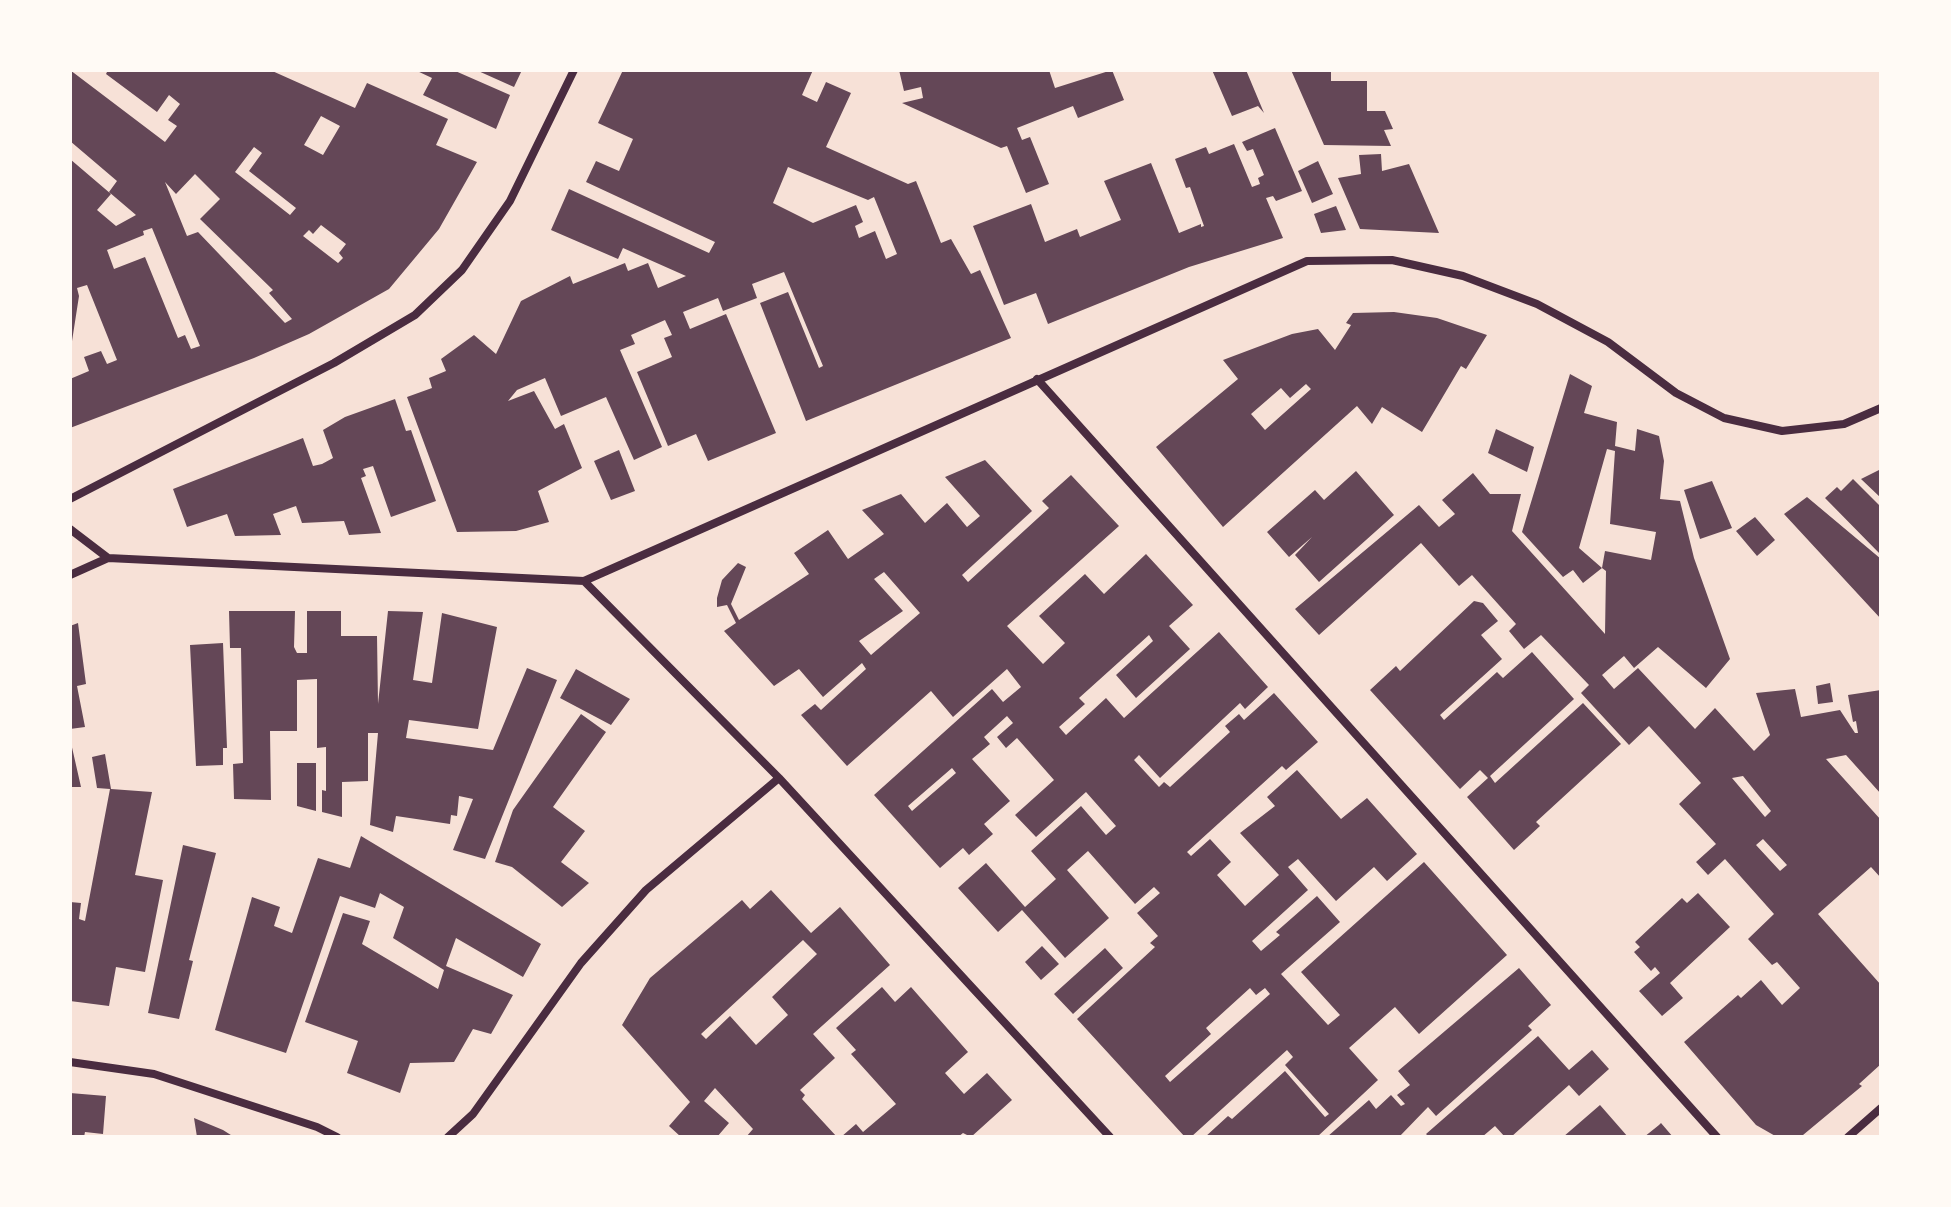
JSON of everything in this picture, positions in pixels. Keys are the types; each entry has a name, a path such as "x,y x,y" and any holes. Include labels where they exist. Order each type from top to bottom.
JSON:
{"street":[{"path":"70,499 334,363 415,315 462,270 510,201 574,70"},
{"path":"70,575 108,558 584,581 1307,261 1392,260 1463,276 1537,304 1608,342 1676,393 1724,418 1782,431 1844,424 1881,408"},
{"path":"1037,379 1717,1137"},
{"path":"70,529 108,558"},
{"path":"584,581 779,778 1110,1137"},
{"path":"448,1137 473,1114 581,963 646,890 779,778"},
{"path":"70,1062 154,1074 317,1127 337,1137"},
{"path":"1848,1137 1881,1108"}],"building":[{"path":"70,70 165,142 177,126 168,120 180,104 169,95 157,112 106,74 108,70 270,70 355,108 367,83 448,119 436,145 477,162 439,229 389,289 309,334 254,358 70,428 70,379 89,371 84,357 101,351 107,364 117,360 87,285 77,288 79,296 70,354 70,159 111,194 97,210 116,226 136,215 109,192 117,181 70,141","holes":["321,116 340,126 323,155 304,145","254,147 262,153 249,171 296,208 290,215 235,172","195,174 220,199 200,219 273,290 269,293 292,319 285,323 198,232 187,236 165,182 176,194","321,225 346,244 339,253 343,258 338,263 303,236 309,230 313,234","152,228 200,346 191,349 185,335 178,338 145,257 114,269 107,250 144,235 143,231"]},
{"path":"415,70 453,70 510,95 496,129 423,95 432,78"},
{"path":"476,70 522,70 514,87"},
{"path":"623,70 813,70 802,95 817,102 826,82 851,93 826,147 908,184 916,181 941,243 951,239 971,274 980,270 1011,338 806,421 760,303 788,292 819,368 823,366 784,272 752,284 757,298 723,311 718,298 683,312 690,329 726,314 776,433 708,461 696,434 668,446 637,372 672,357 664,338 672,335 665,320 631,335 635,344 620,350 662,447 634,460 606,397 561,416 545,378 517,390 508,401 534,391 555,429 564,424 582,468 538,491 549,522 516,531 457,532 407,397 432,388 429,378 446,371 441,359 474,335 496,354 521,301 570,276 573,284 625,263 628,271 648,263 658,288 686,276 623,248 618,259 551,230 569,189 709,253 715,242 586,182 596,161 619,171 633,139 598,123","holes":["788,167 868,200 874,197 897,254 886,259 875,231 859,238 855,226 863,222 856,205 813,223 773,203"]},
{"path":"899,70 1049,70 1055,88 1112,70 1124,100 1078,118 1073,106 1017,128 1022,140 1030,137 1049,184 1026,193 1007,146 1001,148 902,103 923,98 921,87 904,91"},
{"path":"1212,70 1246,70 1264,113 1258,106 1232,116"},
{"path":"1291,70 1331,70 1331,81 1367,81 1367,111 1385,111 1393,129 1384,130 1391,146 1324,145"},
{"path":"1275,128 1302,191 1276,201 1273,196 1266,198 1283,238 1189,267 1048,324 1036,293 1004,305 973,226 1031,204 1045,242 1077,229 1080,237 1121,220 1104,181 1151,163 1179,233 1201,224 1201,227 1204,226 1190,187 1186,188 1175,159 1206,147 1209,154 1234,144 1252,187 1260,184 1258,178 1264,175 1253,149 1247,151 1242,142"},
{"path":"1381,154 1382,171 1409,164 1439,233 1360,229 1338,178 1361,174 1359,155"},
{"path":"1318,161 1333,194 1312,203 1298,171"},
{"path":"1336,206 1346,230 1321,233 1314,214"},
{"path":"1394,312 1437,318 1487,335 1466,369 1461,366 1422,432 1382,407 1372,424 1357,406 1223,527 1156,447 1238,379 1223,360 1292,334 1318,329 1335,350 1351,325 1346,323 1353,313","holes":["1306,384 1311,389 1265,430 1251,414 1281,388 1290,398"]},
{"path":"1570,374 1592,386 1584,413 1617,422 1615,446 1635,451 1637,429 1659,436 1664,461 1660,499 1680,501 1694,558 1730,659 1706,688 1658,647 1634,668 1624,656 1602,675 1614,689 1638,668 1695,729 1715,708 1754,751 1770,735 1756,693 1795,689 1801,717 1840,710 1858,733 1848,695 1881,690 1881,794 1846,755 1826,759 1881,820 1881,878 1871,867 1818,914 1881,985 1881,1064 1859,1084 1862,1086 1803,1135 1777,1137 1756,1125 1684,1042 1738,995 1741,998 1761,980 1782,1005 1800,988 1777,962 1772,965 1748,939 1774,914 1725,859 1708,875 1696,862 1716,844 1679,804 1701,783 1649,726 1629,745 1581,693 1589,685 1541,635 1524,649 1509,631 1516,624 1472,575 1459,586 1421,543 1319,635 1295,609 1419,505 1439,527 1455,514 1442,500 1473,473 1490,494 1521,494 1512,531 1605,634 1606,571 1602,568 1583,583 1573,570 1563,577 1522,532","holes":["1607,449 1615,451 1610,524 1656,532 1651,560 1605,551 1602,568 1579,548","1743,776 1771,811 1765,817 1732,778","1763,839 1787,865 1780,871 1756,845"]},
{"path":"395,399 406,431 411,430 436,501 391,517 373,466 363,469 366,476 361,478 381,533 349,535 344,521 302,523 296,506 273,514 281,535 235,536 227,514 187,527 173,489 303,438 313,466 322,464 333,458 323,430 345,417"},
{"path":"1496,429 1534,447 1527,472 1488,453"},
{"path":"619,450 635,491 611,500 594,461"},
{"path":"985,460 1032,511 962,575 968,582 1049,508 1042,501 1071,475 1119,526 1007,626 1043,664 1065,643 1039,616 1085,574 1104,594 1146,554 1193,605 1169,626 1190,649 1136,698 1116,675 1153,641 1149,635 1079,698 1085,704 1059,727 1066,735 1106,698 1124,718 1219,632 1268,687 1245,709 1240,703 1160,778 1139,755 1134,760 1159,787 1164,782 1170,787 1230,732 1225,726 1239,714 1244,720 1274,693 1318,742 1286,770 1282,766 1187,852 1191,856 1210,839 1231,862 1217,875 1245,906 1279,875 1240,833 1275,806 1267,797 1297,770 1341,819 1367,798 1417,854 1387,881 1374,867 1336,901 1298,859 1288,867 1308,890 1252,941 1261,951 1280,935 1276,932 1317,896 1340,922 1281,974 1328,1025 1340,1015 1301,972 1424,862 1507,955 1419,1034 1395,1007 1349,1048 1378,1080 1317,1137 1205,1137 1228,1116 1232,1119 1285,1071 1325,1117 1329,1114 1285,1065 1293,1057 1287,1050 1191,1137 1185,1137 1077,1019 1155,947 1150,943 1158,936 1137,913 1160,893 1154,887 1135,904 1088,851 1067,870 1109,918 1065,958 1022,910 998,932 958,888 986,863 1025,907 1056,879 1031,851 1081,806 1106,835 1116,826 1086,792 1036,837 1015,815 1054,780 1017,738 1006,748 997,737 1013,723 1007,716 984,737 990,744 972,759 1010,801 984,824 993,834 969,855 963,848 940,868 874,795 992,689 1003,702 1021,687 1007,669 953,717 931,691 847,766 801,715 815,704 821,710 866,669 862,663 823,697 799,669 774,686 724,631 736,623 727,605 717,607 717,598 722,580 738,563 746,567 731,604 739,620 809,574 794,553 828,530 848,559 884,534 862,510 901,494 925,523 947,503 967,527 980,516 945,477","holes":["884,572 920,613 871,655 859,641 903,611 874,579","952,768 956,773 912,811 908,806","1250,988 1256,995 1265,988 1270,994 1170,1082 1165,1076 1211,1034 1206,1028"]},
{"path":"1881,469 1881,498 1861,479"},
{"path":"1356,471 1394,515 1319,582 1295,555 1312,537 1289,557 1267,532 1315,490 1324,500"},
{"path":"1853,479 1881,507 1881,555 1825,498 1837,487 1841,491"},
{"path":"1712,481 1732,528 1700,539 1684,490"},
{"path":"1807,497 1881,559 1881,619 1784,514"},
{"path":"1755,517 1775,540 1757,556 1736,531"},
{"path":"1474,601 1483,603 1498,621 1481,635 1502,659 1440,715 1444,720 1497,672 1503,678 1532,652 1574,699 1490,776 1495,783 1583,703 1621,744 1536,822 1540,826 1514,850 1467,797 1488,778 1480,770 1460,789 1370,690 1396,666 1400,671"},
{"path":"229,611 295,611 294,647 297,653 307,653 307,611 341,611 341,636 377,636 378,704 388,611 423,612 413,680 432,683 442,613 497,627 478,729 409,720 406,738 493,750 527,668 557,680 485,859 453,850 473,799 459,796 457,816 451,815 450,824 396,816 393,832 370,825 378,733 368,733 368,781 342,782 342,817 322,812 322,790 326,791 326,747 317,748 317,679 297,680 297,731 270,731 271,800 234,799 233,764 243,763 241,648 230,648"},
{"path":"78,623 86,684 77,686 85,727 70,729 70,626"},
{"path":"223,643 227,748 223,748 223,765 196,766 190,645"},
{"path":"576,669 630,699 611,725 560,698"},
{"path":"1830,683 1833,702 1818,704 1816,686"},
{"path":"581,714 606,732 553,807 585,831 561,862 589,883 562,907 512,867 495,862 513,810"},
{"path":"71,743 81,787 70,787"},
{"path":"105,754 111,789 152,792 135,875 163,880 145,972 116,967 109,1006 70,1001 70,902 81,903 79,919 85,921 110,789 97,788 92,757"},
{"path":"297,763 316,763 316,811 297,806"},
{"path":"361,836 541,944 523,977 456,938 446,966 513,995 491,1034 473,1029 454,1062 410,1063 400,1093 347,1073 358,1041 305,1022 343,913 370,921 362,944 438,989 444,970 393,938 404,907 380,893 375,908 340,896 286,1053 215,1030 252,897 280,907 274,926 292,933 318,858 350,868"},
{"path":"183,845 216,853 189,960 193,961 179,1019 148,1013"},
{"path":"771,890 811,933 840,907 890,965 813,1034 835,1058 800,1090 805,1095 802,1099 837,1137 746,1137 753,1129 715,1088 704,1101 729,1123 717,1137 681,1137 669,1126 690,1102 622,1025 650,978 742,900 750,909","holes":["803,940 817,954 772,997 788,1015 756,1045 730,1016 706,1039 701,1034"]},
{"path":"1698,893 1730,927 1670,983 1683,998 1662,1016 1639,991 1660,973 1655,967 1651,971 1634,952 1640,947 1635,942 1682,898 1687,903"},
{"path":"1042,946 1059,964 1041,980 1025,962"},
{"path":"1105,948 1123,968 1073,1014 1054,994"},
{"path":"1519,968 1551,1005 1528,1026 1532,1030 1436,1116 1428,1107 1399,1137 1327,1137 1369,1100 1376,1109 1391,1095 1401,1106 1405,1104 1397,1095 1410,1085 1398,1071"},
{"path":"882,987 895,1002 911,987 968,1052 945,1073 964,1094 987,1073 1012,1100 971,1137 963,1133 958,1137 841,1137 856,1124 863,1132 896,1104 851,1054 856,1050 836,1028"},
{"path":"1538,1036 1569,1070 1592,1050 1609,1069 1579,1096 1569,1085 1511,1137 1505,1137 1495,1126 1482,1137 1429,1137 1426,1134"},
{"path":"70,1093 106,1096 103,1134 85,1132 84,1137 70,1137"},
{"path":"1600,1105 1628,1137 1563,1137"},
{"path":"194,1118 223,1130 234,1137 197,1137"},
{"path":"1661,1123 1673,1137 1644,1137 1659,1125"}]}
